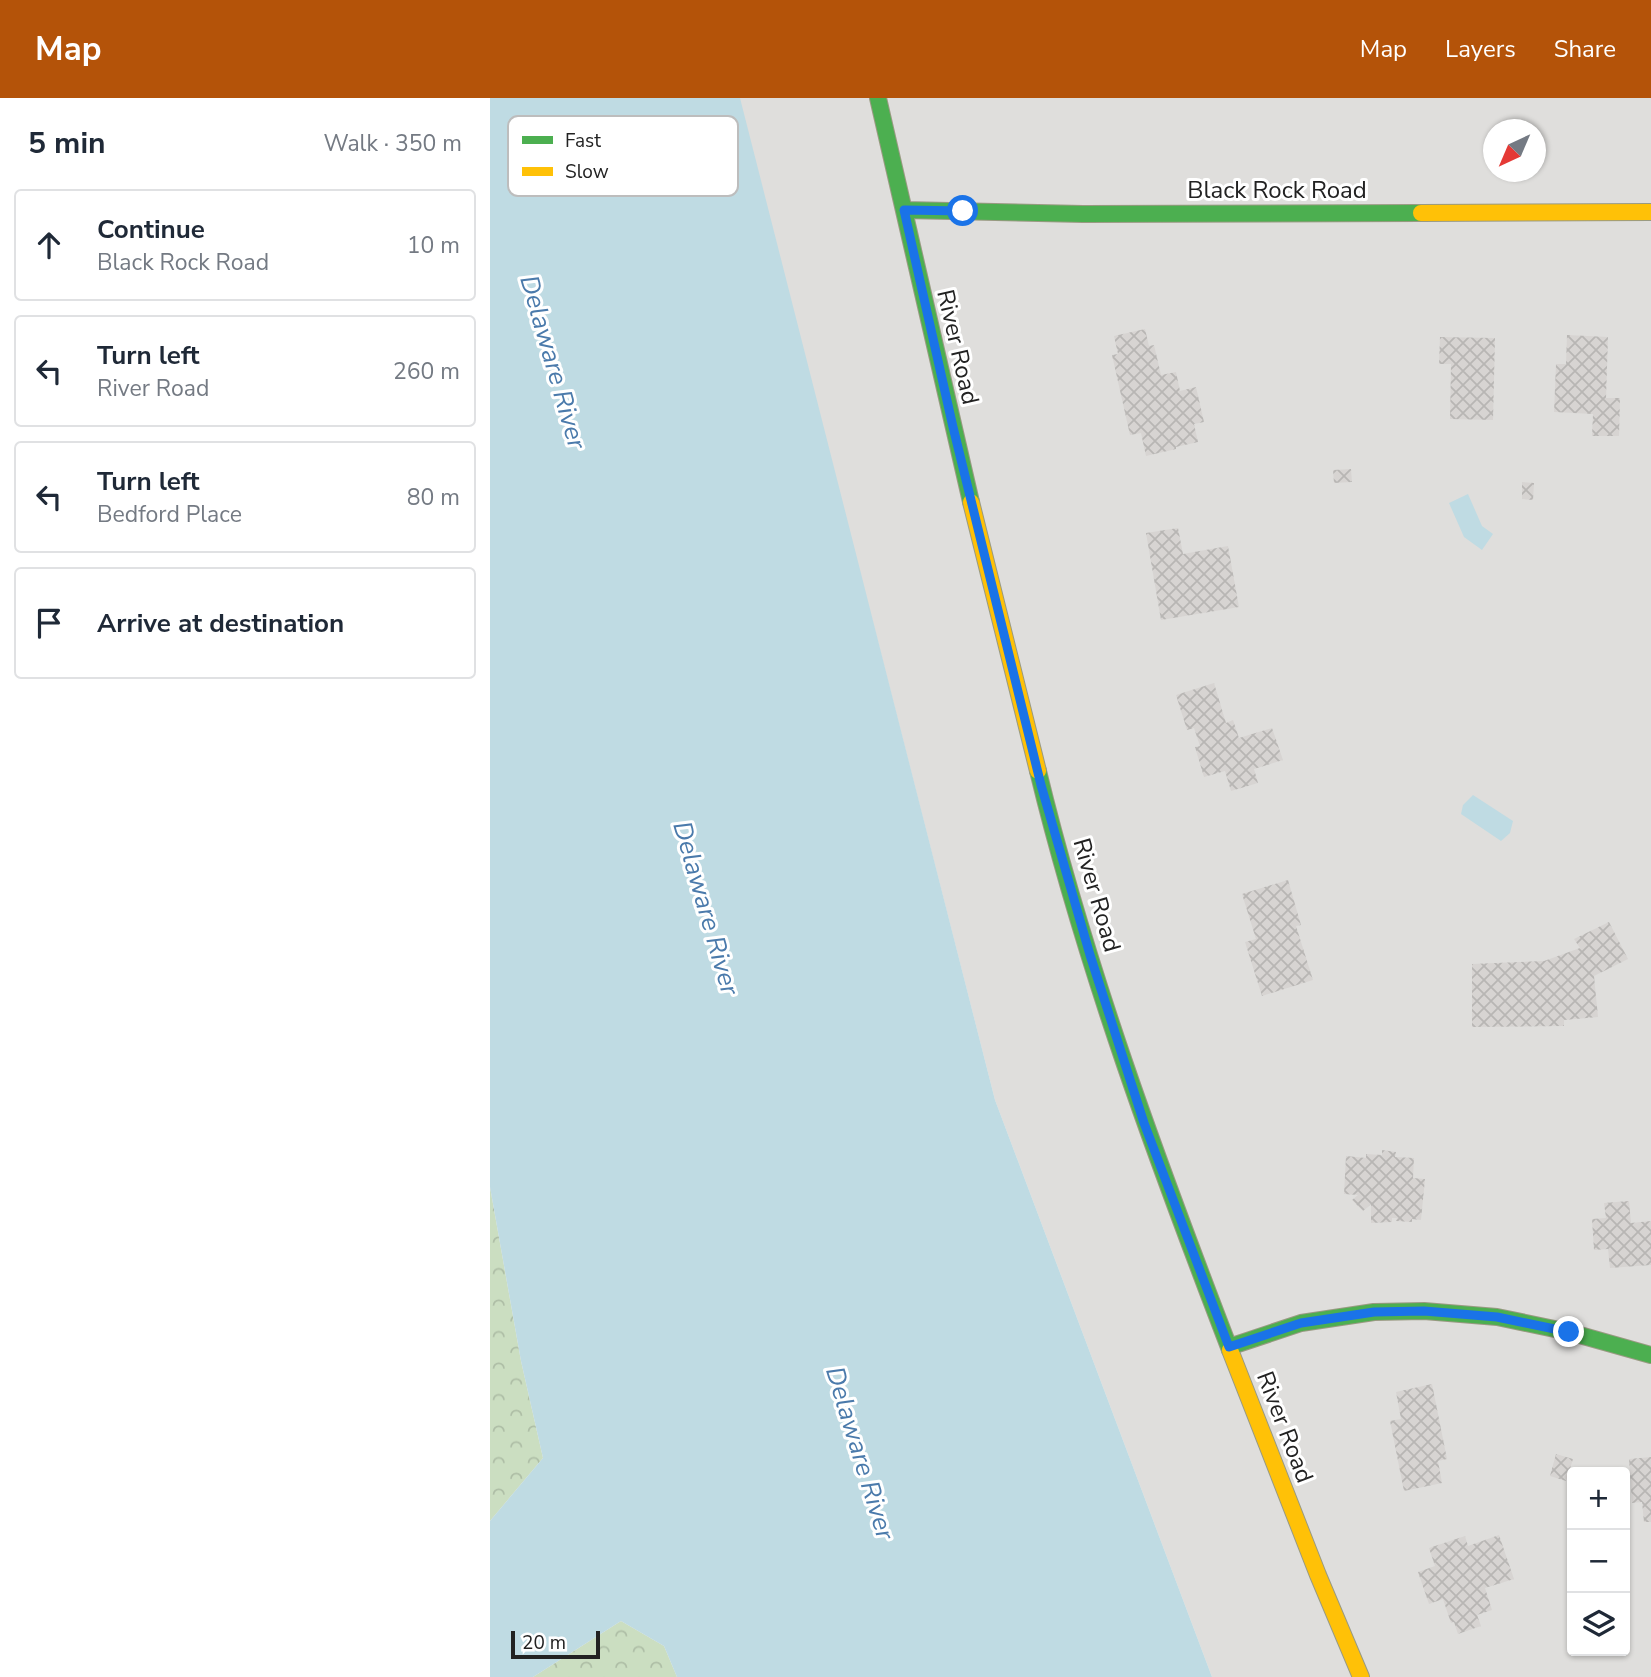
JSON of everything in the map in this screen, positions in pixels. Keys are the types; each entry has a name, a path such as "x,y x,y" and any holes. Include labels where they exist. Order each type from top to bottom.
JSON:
{"main road":[{"name":"River Road","path":"878,98 953,427 1041,785 1086,942 1144,1123 1318,1575 1361,1677"},
{"name":"Black Rock Road","path":"904,210 1083,214 1651,212"},
{"path":"1229,1347 1301,1323 1374,1312 1424,1311 1497,1317 1569,1332 1651,1355"}],"shaded area":[{"path":"736,98 1651,98 1651,1677 1212,1677 995,1100"}],"green space":[{"path":"490,1187 521,1361 543,1458 490,1521"},
{"path":"621,1621 664,1646 677,1677 533,1677"}],"water":[{"name":"Delaware River","path":"490,98 740,98 995,1100 1212,1677 677,1677 664,1646 621,1621 533,1677 490,1677 490,1521 543,1458 521,1361 490,1187"},
{"path":"1468,494 1482,526 1493,534 1482,550 1464,537 1449,503"},
{"path":"1473,795 1513,821 1510,833 1501,841 1461,814 1463,805"}],"building":[{"path":"1145,329 1149,346 1154,345 1161,375 1176,372 1180,391 1196,387 1204,422 1194,424 1198,442 1146,456 1141,433 1130,435 1112,355 1118,354 1114,336"},
{"path":"1567,335 1608,337 1606,398 1620,398 1619,436 1592,436 1593,414 1554,412 1556,364 1566,364"},
{"path":"1440,337 1495,338 1493,420 1450,419 1451,364 1439,364"},
{"path":"1351,469 1352,482 1334,483 1333,470"},
{"path":"1522,482 1534,483 1533,500 1522,499"},
{"path":"1178,528 1183,554 1228,546 1239,607 1161,620 1146,533"},
{"path":"1214,683 1226,723 1233,720 1239,738 1272,728 1283,760 1254,769 1258,783 1231,791 1225,771 1204,777 1195,747 1200,746 1194,728 1187,730 1176,695"},
{"path":"1288,880 1301,925 1296,926 1313,980 1262,996 1245,942 1256,939 1242,894"},
{"path":"1609,922 1628,959 1594,976 1598,1017 1564,1020 1564,1026 1472,1027 1472,964 1544,961 1580,948 1574,939"},
{"path":"1382,1150 1396,1152 1395,1157 1414,1158 1413,1178 1425,1179 1421,1220 1396,1221 1397,1218 1392,1218 1392,1222 1371,1223 1371,1204 1363,1211 1352,1200 1358,1195 1344,1194 1346,1156 1366,1158 1366,1154 1382,1155"},
{"path":"1629,1201 1631,1223 1651,1221 1651,1265 1610,1268 1608,1249 1594,1250 1592,1219 1606,1218 1604,1203"},
{"path":"1432,1384 1447,1459 1438,1461 1442,1483 1404,1491 1390,1421 1401,1419 1396,1392"},
{"path":"1556,1454 1573,1459 1570,1467 1567,1467 1566,1481 1550,1476"},
{"path":"1651,1457 1651,1522 1644,1522 1642,1502 1632,1503 1629,1459"},
{"path":"1499,1535 1514,1579 1485,1588 1492,1610 1477,1615 1481,1626 1458,1634 1454,1622 1451,1623 1443,1599 1429,1604 1418,1572 1435,1566 1429,1548 1465,1536 1468,1546"}],"traffic: fast":[{"path":"878,98 971,502"},
{"path":"904,210 1083,214 1421,213"},
{"path":"1038,771 1078,918 1125,1064 1230,1350"},
{"path":"1229,1347 1301,1323 1374,1312 1424,1311 1497,1317 1569,1332 1651,1355"}],"traffic: slow":[{"path":"1421,213 1651,212"},
{"path":"971,502 1038,771"},
{"path":"1230,1350 1361,1677"}],"route":[{"path":"963,211 904,210 953,427 1041,785 1090,955 1144,1123 1229,1347 1301,1323 1374,1312 1424,1311 1497,1317 1569,1332"}]}
